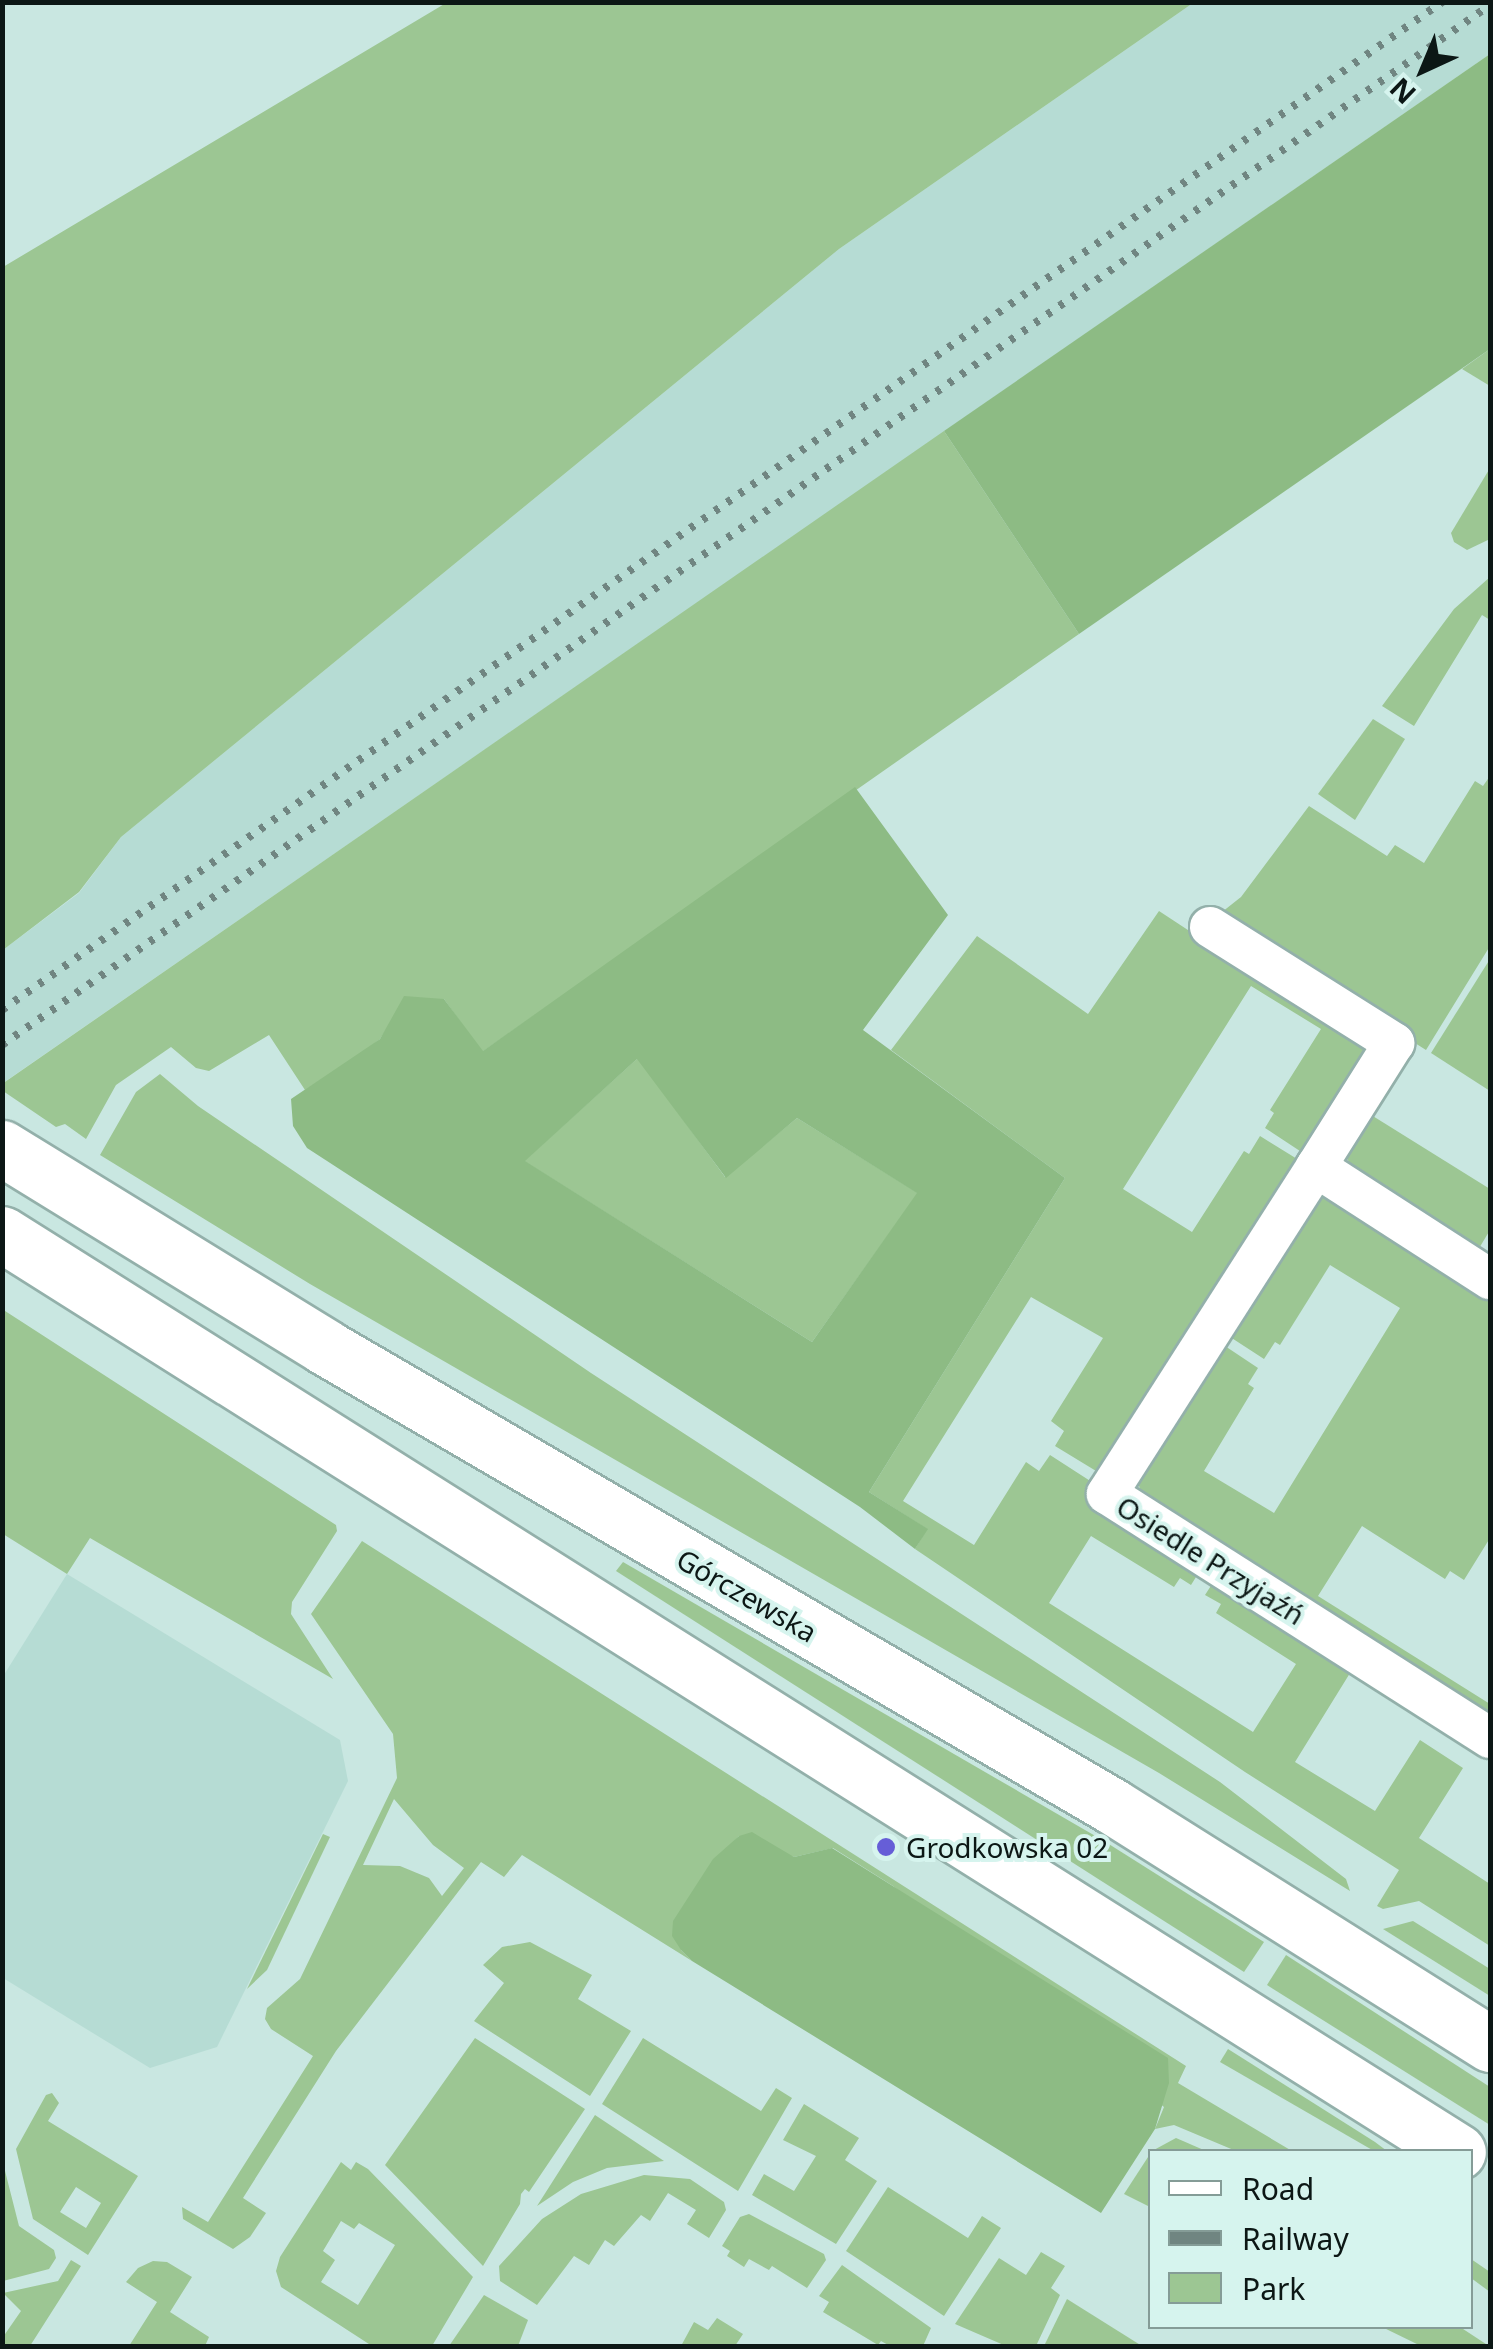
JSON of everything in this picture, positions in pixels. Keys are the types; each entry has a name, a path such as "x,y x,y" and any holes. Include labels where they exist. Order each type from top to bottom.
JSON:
{"main road":[{"name":"Górczewska","path":"2,1148 341,1357 1112,1806 1490,2044"},
{"path":"2,1234 1453,2149"}],"street":[{"name":"Osiedle Przyjaźń","path":"1210,927 1394,1043 1107,1494 1490,1738"},
{"path":"1316,1168 1490,1278"}],"shaded area":[{"path":"1193,3 1490,3 1490,54 3,1083 3,950 79,893 121,837 839,249"},
{"path":"67,1574 340,1740 348,1781 217,2047 150,2068 3,1978 2,1678"}],"green space":[{"path":"446,3 1193,3 839,249 121,837 79,892 3,950 3,267"},
{"path":"1490,54 1490,349 1079,634 944,431"},
{"path":"1490,349 1490,386 1462,369"},
{"path":"944,431 1079,634 482,1052 444,999 395,1016 380,1039 305,1090 269,1035 209,1071 196,1068 171,1047 116,1085 86,1139 65,1124 56,1127 3,1091 2,1084"},
{"path":"1490,468 1490,539 1467,550 1454,542 1451,533"},
{"path":"1490,577 1490,620 1482,615 1414,726 1382,706 1454,609"},
{"path":"1373,719 1405,739 1355,820 1318,794"},
{"path":"1490,776 1490,946 1426,1050 1236,930 1222,912 1241,897 1309,806 1387,856 1395,845 1424,863 1475,781 1483,786"},
{"path":"855,787 948,915 863,1030 1065,1178 869,1492 928,1529 915,1549 860,1507 307,1148 293,1126 291,1099 380,1039 404,996 444,999 483,1051","holes":["637,1059 726,1178 797,1118 917,1193 812,1342 525,1161"]},
{"path":"1159,911 1366,1047 1366,1054 1306,1155 1265,1128 1274,1113 1270,1110 1321,1029 1251,986 1123,1189 1192,1232 1244,1151 1249,1154 1260,1136 1302,1162 1101,1474 1055,1446 1064,1431 1051,1421 1103,1338 1031,1297 903,1501 974,1545 1026,1462 1039,1471 1050,1455 1098,1486 1201,1569 1191,1585 1180,1578 1174,1587 1091,1536 1049,1603 1253,1732 1296,1664 1216,1613 1221,1604 1205,1595 1216,1578 1355,1665 1295,1762 1375,1811 1420,1740 1463,1768 1419,1838 1490,1884 1490,1946 1419,1901 1383,1909 1377,1906 1399,1870 1245,1772 915,1549 927,1529 869,1492 1065,1178 891,1050 977,936 1088,1014"},
{"path":"1490,959 1490,1091 1431,1053"},
{"path":"638,1058 725,1177 797,1118 918,1193 812,1342 524,1161"},
{"path":"160,1074 198,1106 591,1373 1220,1782 1346,1879 1350,1891 1159,1773 310,1284 100,1155 136,1092"},
{"path":"1368,1113 1490,1189 1490,1230 1475,1255 1354,1171 1345,1155"},
{"path":"1327,1197 1490,1292 1490,1538 1464,1580 1450,1571 1445,1579 1362,1526 1318,1596 1490,1704 1490,1725 1145,1500 1140,1490 1138,1481 1219,1342 1258,1368 1248,1384 1254,1388 1204,1471 1274,1513 1400,1308 1330,1265 1280,1345 1275,1342 1264,1359 1224,1333 1317,1199"},
{"path":"2,1309 336,1525 337,1531 292,1602 291,1614 333,1679 90,1538 67,1574 3,1534"},
{"path":"362,1541 1186,2066 1178,2083 1289,2149 1231,2149 1174,2125 1155,2129 1164,2107 893,1886 833,1848 794,1857 739,1836 730,1846 681,1950 692,1961 522,1855 504,1877 481,1862 336,2051 243,2198 266,2213 250,2237 233,2249 183,2219 182,2207 208,2222 313,2056 271,2029 265,2019 267,2008 300,1979 397,1778 393,1734 311,1614","holes":["394,1799 433,1845 464,1868 442,1896 429,1878 400,1866 363,1865"]},
{"path":"623,1562 1104,1841 1264,1942 1244,1972 616,1571"},
{"path":"752,1832 794,1857 832,1848 1168,2058 1169,2083 1155,2129 1101,2213 692,1961 681,1950 672,1936 673,1921 713,1859 739,1836"},
{"path":"323,1834 330,1837 267,1970 247,1989"},
{"path":"1413,1921 1490,1969 1490,1996 1383,1929"},
{"path":"530,1942 592,1975 578,1999 631,2031 590,2096 474,2021 504,1983 483,1965 502,1947"},
{"path":"1286,1955 1490,2087 1490,2125 1267,1985"},
{"path":"475,2038 585,2109 529,2192 525,2189 521,2194 520,2204 483,2266 385,2165"},
{"path":"643,2038 761,2111 776,2088 792,2098 738,2191 602,2104"},
{"path":"1228,2049 1384,2149 1371,2149 1220,2062"},
{"path":"52,2093 59,2103 48,2121 138,2176 88,2255 33,2219 16,2149 46,2095","holes":["76,2187 101,2203 86,2228 60,2212"]},
{"path":"804,2104 859,2138 845,2160 877,2181 836,2244 752,2195 764,2174 794,2191 816,2156 783,2140"},
{"path":"595,2115 664,2161 607,2168 573,2182 537,2206"},
{"path":"1176,2138 1201,2149 1156,2149"},
{"path":"1148,2157 1148,2206 1124,2194"},
{"path":"341,2162 351,2170 356,2162 368,2169 473,2277 432,2346 372,2346 281,2287 276,2271 280,2257","holes":["341,2221 354,2229 359,2223 395,2245 358,2305 321,2282 335,2260 323,2251"]},
{"path":"3,2163 19,2226 54,2250 56,2258 49,2269 3,2281"},
{"path":"644,2175 690,2179 724,2202 726,2210 709,2238 687,2224 696,2210 668,2193 650,2221 641,2215 614,2246 605,2240 589,2265 574,2256 537,2305 500,2281 499,2266 542,2219 581,2194"},
{"path":"888,2187 968,2238 982,2216 1001,2228 944,2316 846,2251"},
{"path":"749,2214 824,2254 826,2260 807,2288 772,2266 769,2270 749,2259 744,2267 727,2256 730,2251 722,2246 740,2217"},
{"path":"1041,2252 1065,2266 1051,2288 1060,2295 1036,2346 1006,2346 955,2324 999,2258 1026,2275"},
{"path":"71,2260 81,2266 30,2346 3,2346 3,2337 21,2311 3,2293 58,2281"},
{"path":"1473,2260 1490,2272 1490,2292 1473,2279"},
{"path":"153,2261 167,2262 192,2277 170,2312 209,2337 205,2346 129,2346 157,2302 126,2282 138,2268"},
{"path":"842,2265 931,2328 923,2346 890,2346 881,2341 878,2345 823,2312 829,2302 819,2296"},
{"path":"484,2295 528,2320 518,2346 449,2346"},
{"path":"1067,2299 1142,2346 1044,2346"},
{"path":"717,2318 743,2334 735,2346 681,2346 694,2322 708,2330"},
{"path":"1386,2329 1463,2329 1489,2346 1421,2346"}],"railway":[{"path":"2,1010 1442,2"},
{"path":"2,1045 1490,5"}],"place":[{"name":"Grodkowska 02","path":"886,1847"}]}
